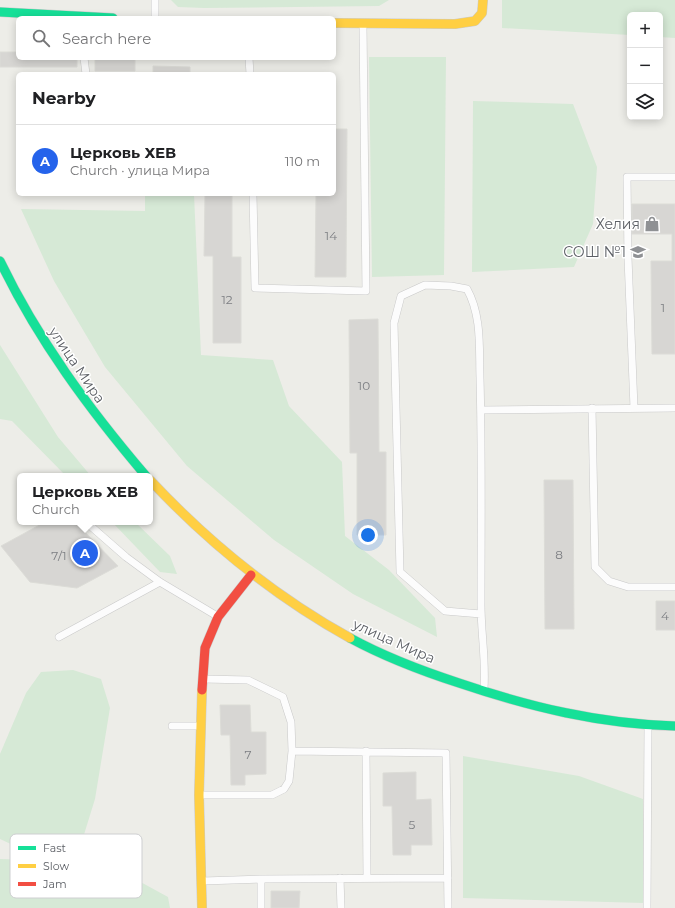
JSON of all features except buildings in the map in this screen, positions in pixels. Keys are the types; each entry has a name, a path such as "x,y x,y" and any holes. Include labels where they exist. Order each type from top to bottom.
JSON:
{"main road":[{"path":"336,23 455,24 475,22 482,13 483,0"},
{"path":"0,12 66,16"},
{"name":"улица Мира","path":"0,261 14,291 56,364 107,432 143,473"},
{"name":"улица Мира","path":"153,483 211,540 251,575 313,617 354,640 406,663 525,705 582,717 648,726 675,726"},
{"path":"202,908 199,795 202,679 206,648 218,617 251,575"}],"lane":[{"path":"155,0 155,16"},
{"path":"253,196 255,288 366,291 363,23"},
{"path":"84,60 86,72"},
{"path":"249,60 250,72"},
{"path":"634,408 628,258 627,177 675,177"},
{"path":"481,614 445,611 400,572 394,323 401,296 425,285 451,286 467,289 474,301 477,318 481,410 481,614 485,666 484,691"},
{"path":"592,408 595,567 609,581 628,587 675,587"},
{"path":"481,410 675,408"},
{"path":"89,525 126,557 160,582 218,617"},
{"path":"59,637 160,582"},
{"path":"199,795 272,795 284,789 289,781 292,751 291,722 283,697 248,680 202,679"},
{"path":"172,726 201,726"},
{"path":"647,908 648,726"},
{"path":"292,751 366,751 446,754 448,908"},
{"path":"366,751 367,878"},
{"path":"202,881 340,878 448,878"},
{"path":"340,878 341,908"},
{"path":"260,879 261,908"}],"green space":[{"path":"171,0 389,0 379,6 204,8 178,7"},
{"path":"502,0 675,0 675,38 663,37 663,12 627,12 627,35 502,28"},
{"path":"369,57 446,57 444,275 372,277"},
{"path":"473,101 573,104 597,167 593,224 574,267 472,272"},
{"path":"145,196 194,196 201,355 273,360 289,406 342,462 345,536 389,570 435,618 437,637 353,594 274,540 187,466 105,367 54,281 21,209 145,211"},
{"path":"0,345 58,437 88,473 63,473 12,421 0,419"},
{"path":"115,525 138,525 170,556 177,574 160,572"},
{"path":"73,670 101,679 110,708 95,799 84,834 10,834 10,844 0,839 0,754 26,693 41,672"},
{"path":"463,756 579,776 643,799 644,903 463,898"},
{"path":"0,859 10,859 10,898 142,898 142,883 168,897 170,908 0,908"}],"traffic: fast":[{"path":"0,12 75,16"},
{"path":"0,261 31,318 66,373 104,425 143,473"},
{"path":"350,638 417,668 512,700 592,718 647,725 675,726"}],"traffic: slow":[{"path":"336,23 455,24 475,21 482,13 483,0"},
{"path":"153,483 195,525 244,567 295,604 350,638"},
{"path":"202,690 199,795 202,908"}],"traffic: jam":[{"path":"202,690 205,648 218,617 251,575"}],"place":[{"name":"Хелия","path":"652,224"},
{"name":"СОШ №1","path":"638,252"},
{"name":"Церковь ХЕВ","path":"85,553"}]}
